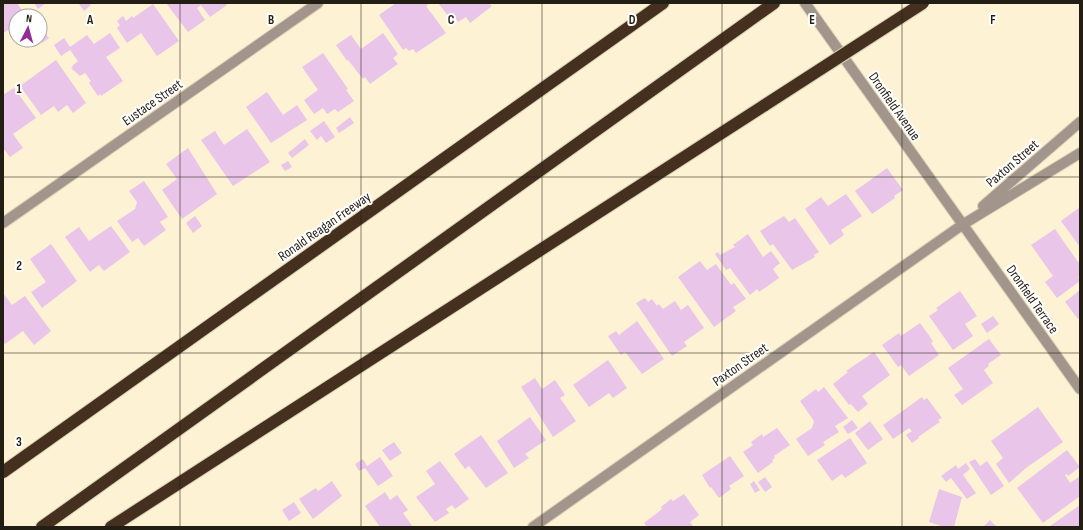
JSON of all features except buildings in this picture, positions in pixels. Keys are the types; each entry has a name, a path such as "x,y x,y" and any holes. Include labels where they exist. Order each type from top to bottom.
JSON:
{"highway":[{"name":"Ronald Reagan Freeway","path":"3,472 663,3"},
{"path":"42,527 774,3"},
{"path":"111,527 923,3"}],"street":[{"name":"Eustace Street","path":"3,223 318,3"},
{"name":"Dronfield Avenue","path":"805,3 962,225"},
{"name":"Paxton Street","path":"962,225 1080,122"},
{"name":"Paxton Street","path":"533,527 962,225 1080,153"},
{"name":"Dronfield Terrace","path":"962,225 1080,390"}]}
